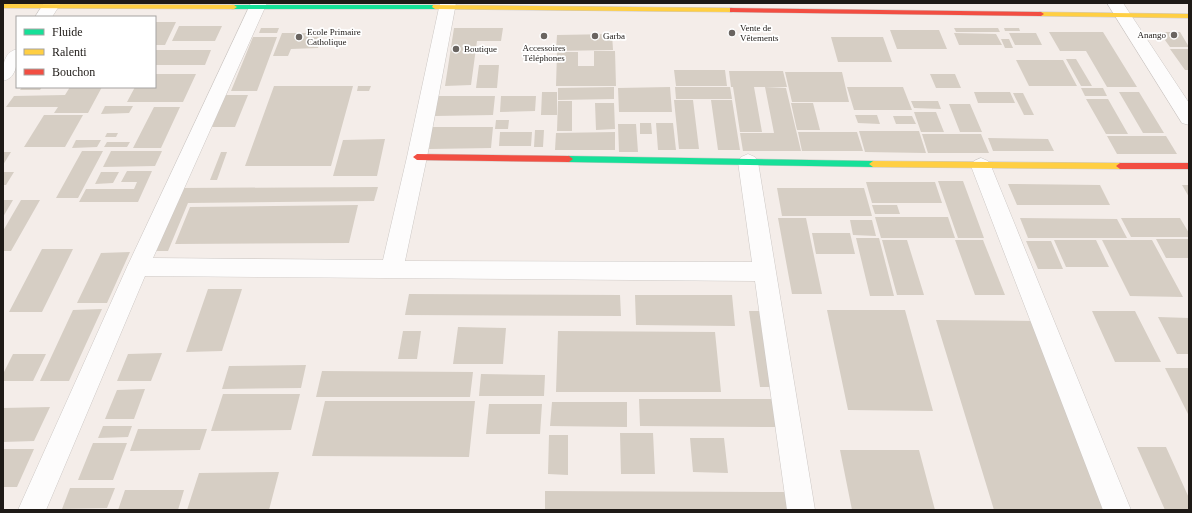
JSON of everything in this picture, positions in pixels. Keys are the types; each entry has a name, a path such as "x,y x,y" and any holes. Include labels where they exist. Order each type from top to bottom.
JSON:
{"street":[{"path":"32,510 138,267 258,4"},
{"path":"3,6 49,9 258,4 769,6 1119,9 1189,16"},
{"path":"392,270 417,156 447,5"},
{"path":"1119,9 1189,118"},
{"path":"3,75 16,56"},
{"path":"417,156 981,166 1189,166"},
{"path":"748,162 801,510"},
{"path":"981,166 1117,510"},
{"path":"138,267 765,272"}],"building":[{"path":"156,22 176,22 165,45 156,45"},
{"path":"179,26 222,26 215,41 172,41"},
{"path":"261,28 279,28 277,33 259,33"},
{"path":"454,28 503,28 501,41 477,41 471,85 445,86"},
{"path":"954,28 998,28 1000,32 956,32"},
{"path":"1004,28 1019,28 1020,31 1005,31"},
{"path":"890,30 939,30 947,49 897,49"},
{"path":"1049,32 1103,32 1137,87 1107,87 1086,51 1060,51"},
{"path":"1159,32 1180,32 1189,47 1170,47"},
{"path":"282,33 323,33 318,48 291,49 288,56 273,56"},
{"path":"954,33 996,34 1002,45 959,45"},
{"path":"1009,33 1036,33 1042,45 1015,45"},
{"path":"612,34 613,50 556,51 557,35"},
{"path":"253,37 277,37 257,91 231,91"},
{"path":"831,37 883,37 892,62 838,62"},
{"path":"1001,39 1009,39 1013,48 1005,48"},
{"path":"1170,49 1189,49 1189,70 1185,70"},
{"path":"156,50 211,50 205,65 156,65"},
{"path":"594,51 615,51 616,86 556,86 557,52 578,52 578,66 594,66"},
{"path":"1066,59 1076,59 1092,86 1081,86"},
{"path":"1016,60 1063,60 1077,86 1029,86"},
{"path":"479,65 499,65 497,88 476,88"},
{"path":"674,70 725,70 727,86 676,86"},
{"path":"729,71 783,71 787,87 731,87"},
{"path":"785,72 842,72 849,102 792,102"},
{"path":"156,74 196,74 183,102 127,102 134,88 156,88"},
{"path":"930,74 955,74 961,88 936,88"},
{"path":"274,86 353,86 331,166 245,166"},
{"path":"358,86 371,86 369,91 357,91"},
{"path":"614,87 614,99 558,100 558,88"},
{"path":"670,87 672,112 619,112 618,88"},
{"path":"675,87 730,87 732,99 676,99"},
{"path":"733,87 754,87 762,132 740,132"},
{"path":"765,87 786,88 801,151 743,151 740,133 774,133"},
{"path":"847,87 903,87 912,110 854,110"},
{"path":"21,88 41,88 40,90 20,90"},
{"path":"69,88 101,88 88,113 54,113 58,107 6,107 14,96 65,95"},
{"path":"1081,88 1103,88 1107,96 1085,96"},
{"path":"542,92 557,92 557,115 541,115"},
{"path":"974,92 1010,92 1015,103 978,103"},
{"path":"1119,92 1139,92 1164,133 1143,133"},
{"path":"1013,93 1023,93 1034,115 1024,115"},
{"path":"225,95 248,95 235,127 212,127"},
{"path":"438,96 495,96 493,115 435,116"},
{"path":"501,96 536,96 535,111 500,112"},
{"path":"1086,99 1108,99 1128,134 1106,134"},
{"path":"674,100 693,100 699,149 679,149"},
{"path":"711,100 732,100 740,150 718,150"},
{"path":"558,101 572,101 572,131 557,131"},
{"path":"911,101 938,101 941,109 914,108"},
{"path":"595,103 614,103 615,129 596,130"},
{"path":"791,103 813,103 820,130 797,130"},
{"path":"949,104 970,104 982,132 960,132"},
{"path":"105,106 133,106 129,113 101,114"},
{"path":"154,107 180,107 161,148 133,148"},
{"path":"914,112 936,112 944,132 921,132"},
{"path":"44,115 83,115 65,147 24,147"},
{"path":"855,115 877,115 880,124 858,123"},
{"path":"893,116 912,116 916,124 896,124"},
{"path":"496,120 509,120 508,129 495,129"},
{"path":"640,123 651,123 652,134 640,134"},
{"path":"656,123 673,123 676,150 658,150"},
{"path":"618,124 636,124 638,152 619,152"},
{"path":"432,127 493,127 491,148 429,149"},
{"path":"535,130 544,130 543,147 534,147"},
{"path":"859,131 919,131 926,153 865,152"},
{"path":"500,132 532,132 531,146 499,146"},
{"path":"615,132 615,150 555,150 556,133"},
{"path":"798,132 857,132 863,151 802,151"},
{"path":"107,133 118,133 116,137 105,137"},
{"path":"922,134 981,134 989,153 928,153"},
{"path":"1107,136 1166,136 1177,154 1117,154"},
{"path":"988,138 1048,139 1054,151 993,151"},
{"path":"385,139 377,176 333,176 343,140"},
{"path":"76,140 101,140 97,147 72,148"},
{"path":"107,142 130,142 127,147 104,147"},
{"path":"82,151 103,151 78,198 56,198"},
{"path":"111,151 162,151 155,166 103,167"},
{"path":"3,152 11,152 3,165"},
{"path":"221,152 227,152 217,180 210,180"},
{"path":"127,171 152,171 138,202 79,202 86,189 134,189 137,182 121,182"},
{"path":"3,172 14,172 6,185 3,185"},
{"path":"101,172 119,172 113,183 95,184"},
{"path":"938,181 963,181 984,238 958,238"},
{"path":"866,182 935,182 942,203 872,203"},
{"path":"1008,184 1100,185 1110,205 1017,205"},
{"path":"1182,185 1189,185 1189,197"},
{"path":"378,187 374,201 188,203 168,251 153,251 180,188"},
{"path":"777,188 864,188 872,216 782,216"},
{"path":"3,200 13,200 3,217"},
{"path":"21,200 40,200 11,251 3,251 3,231"},
{"path":"358,205 349,243 175,244 190,207"},
{"path":"872,205 897,205 900,214 875,214"},
{"path":"875,217 948,217 955,238 881,238"},
{"path":"778,218 806,218 822,294 792,294"},
{"path":"1020,218 1117,219 1127,238 1028,238"},
{"path":"1121,218 1180,218 1189,233 1189,237 1131,237"},
{"path":"850,220 872,220 876,236 853,235"},
{"path":"812,233 850,233 855,254 816,254"},
{"path":"856,238 879,238 894,296 870,296"},
{"path":"1156,239 1189,239 1189,258 1166,258"},
{"path":"882,240 907,240 924,295 897,295"},
{"path":"955,240 983,240 1005,295 975,295"},
{"path":"1054,240 1096,240 1109,267 1066,267"},
{"path":"1102,240 1152,240 1183,297 1130,296"},
{"path":"1026,241 1051,241 1063,269 1038,269"},
{"path":"42,249 73,249 42,312 9,312"},
{"path":"130,252 107,303 77,303 101,253"},
{"path":"208,289 242,289 222,351 186,352"},
{"path":"409,294 620,295 621,316 405,315"},
{"path":"635,295 732,295 735,326 636,325"},
{"path":"102,309 69,381 40,381 73,310"},
{"path":"827,310 905,310 933,411 848,410"},
{"path":"749,311 765,311 777,387 760,387"},
{"path":"1092,311 1135,311 1161,362 1115,362"},
{"path":"1158,317 1189,318 1189,354 1177,354"},
{"path":"936,320 1036,321 1111,510 994,510"},
{"path":"458,327 506,328 503,364 453,364"},
{"path":"403,331 421,331 417,359 398,359"},
{"path":"558,331 715,332 721,392 556,392"},
{"path":"162,353 151,381 117,381 128,354"},
{"path":"13,354 46,354 33,381 3,381 3,374"},
{"path":"306,365 301,388 222,389 229,366"},
{"path":"1165,368 1189,368 1189,416"},
{"path":"322,371 473,372 470,397 316,397"},
{"path":"481,374 545,375 544,396 479,396"},
{"path":"145,389 134,419 105,419 117,390"},
{"path":"223,394 300,394 291,430 211,431"},
{"path":"639,399 775,399 779,427 640,426"},
{"path":"325,401 475,401 469,457 312,456"},
{"path":"552,402 627,402 627,427 550,426"},
{"path":"489,404 542,404 540,434 486,434"},
{"path":"50,407 34,441 3,442 3,408"},
{"path":"103,426 132,426 128,437 98,438"},
{"path":"138,429 207,429 200,450 130,451"},
{"path":"620,433 653,433 655,474 621,474"},
{"path":"549,435 568,435 568,475 548,474"},
{"path":"690,438 724,438 728,473 693,472"},
{"path":"93,443 127,443 113,480 78,480"},
{"path":"1137,447 1166,447 1189,498 1189,510 1165,510"},
{"path":"3,449 34,449 17,487 3,487"},
{"path":"840,450 919,450 935,510 852,510"},
{"path":"279,472 269,510 187,510 199,473"},
{"path":"70,488 115,488 107,508 62,509"},
{"path":"125,490 184,490 178,510 118,510"},
{"path":"545,491 787,492 790,510 545,510"}],"traffic: fast":[{"path":"234,7 435,7"},
{"path":"569,159 873,164"}],"traffic: slow":[{"path":"3,6 234,7"},
{"path":"435,7 732,10"},
{"path":"1041,14 1189,16"},
{"path":"873,164 1120,166"}],"traffic: jam":[{"path":"732,10 1041,14"},
{"path":"417,157 569,159"},
{"path":"1120,166 1189,166"}],"place":[{"name":"Vente de Vêtements","path":"732,33"},
{"name":"Anango","path":"1174,35"},
{"name":"Accessoires Téléphones","path":"544,36"},
{"name":"Garba","path":"595,36"},
{"name":"Ecole Primaire Catholique","path":"299,37"},
{"name":"Boutique","path":"456,49"}]}
